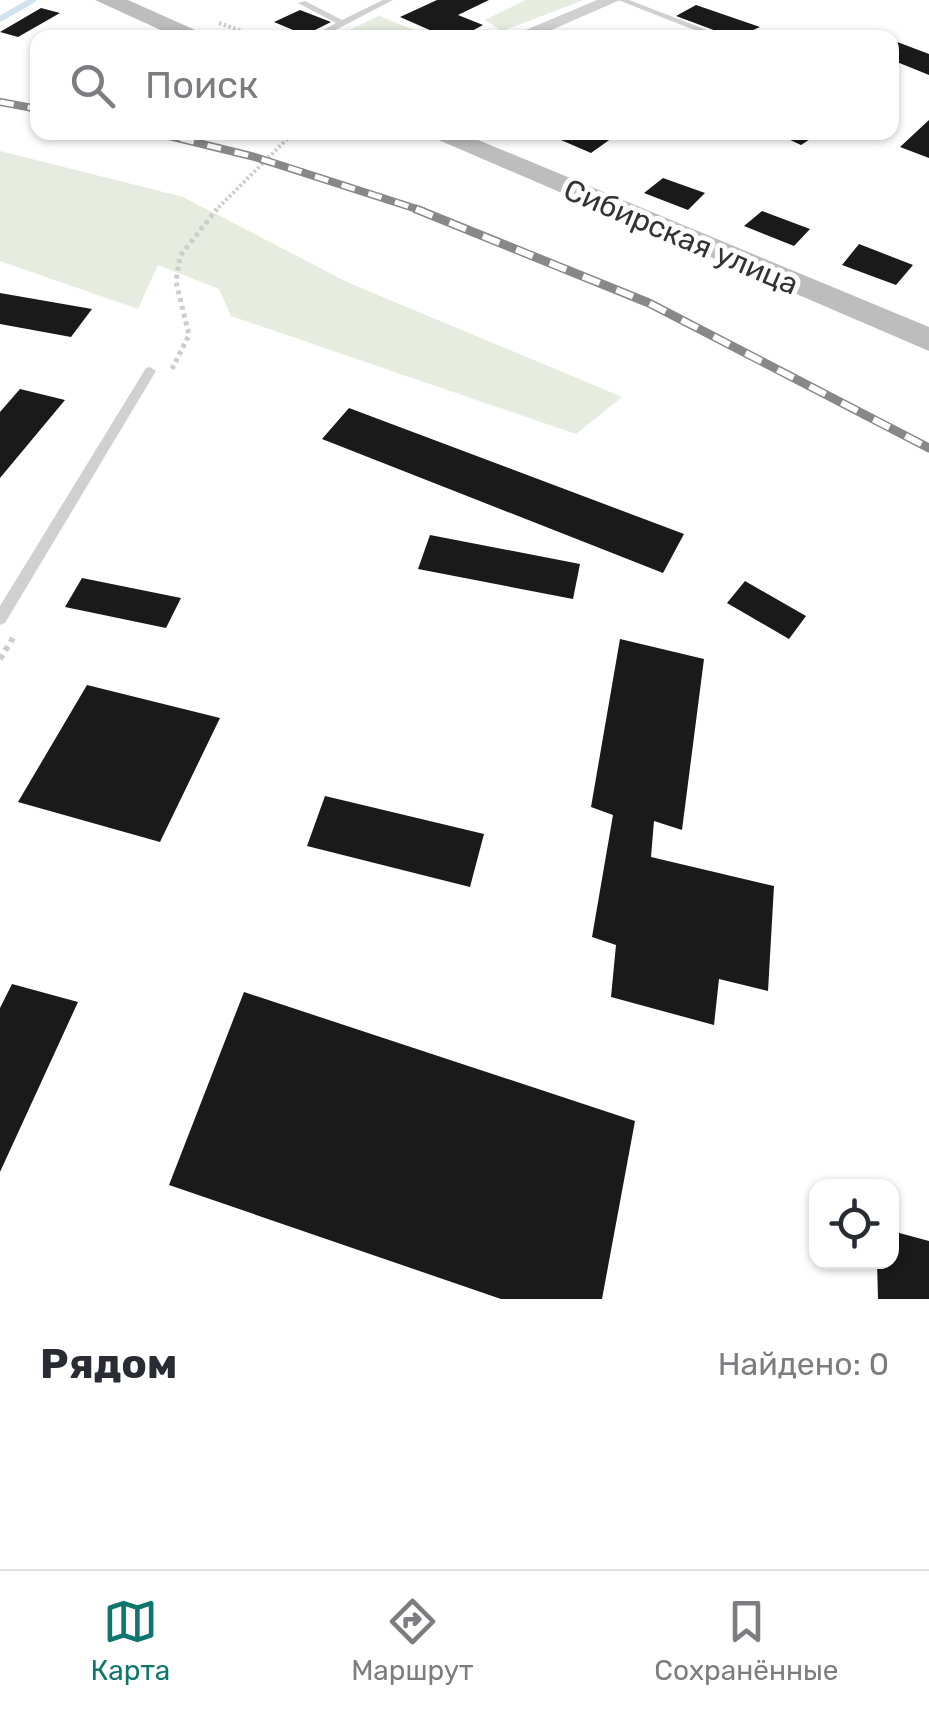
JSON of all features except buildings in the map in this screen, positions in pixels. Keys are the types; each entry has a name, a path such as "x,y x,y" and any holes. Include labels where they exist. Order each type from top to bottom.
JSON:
{"main road":[{"path":"107,0 181,30"},
{"name":"Сибирская улица","path":"453,140 929,340"}],"street":[{"path":"536,30 612,0"}],"lane":[{"path":"328,30 388,0"},
{"path":"622,0 703,30"},
{"path":"302,3 341,23"},
{"path":"0,619 150,371"}],"shaded area":[{"path":"526,0 584,0 505,30 485,20"},
{"path":"379,16 414,30 350,30"},
{"path":"0,151 183,197 347,282 622,397 576,434 231,316 219,289 158,265 138,309 0,261"}],"waterway":[{"path":"0,19 33,0"}],"railway":[{"path":"0,102 30,108"},
{"path":"186,140 255,157 423,211"},
{"path":"416,209 649,303 929,448"}]}
